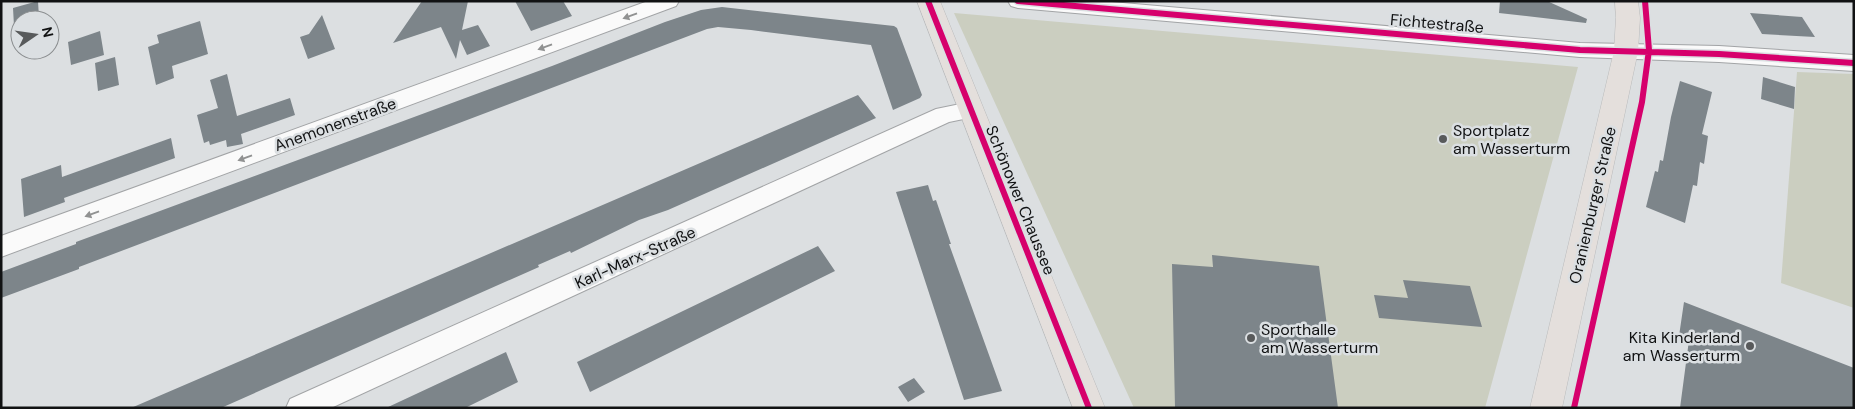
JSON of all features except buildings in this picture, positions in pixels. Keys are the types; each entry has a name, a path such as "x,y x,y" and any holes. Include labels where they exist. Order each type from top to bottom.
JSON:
{"main road":[{"name":"Schönower Chaussee","path":"928,1 1089,408"},
{"name":"Oranienburger Straße","path":"1546,408 1626,51 1628,18 1626,1"}],"street":[{"name":"Anemonenstraße","path":"1,247 669,1"},
{"name":"Fichtestraße","path":"1018,1 1580,50 1719,54 1854,64"},
{"name":"Karl-Marx-Straße","path":"300,408 944,115 970,110"}],"shaded area":[{"path":"954,13 1578,67 1485,408 1134,408"},
{"path":"1797,72 1854,74 1854,308 1781,283"}],"cycle path":[{"path":"928,1 1089,408"},
{"path":"1018,1 1580,50 1719,54 1854,63"},
{"path":"1574,408 1647,76 1649,50 1645,1"}],"place":[{"name":"Sportplatz am Wasserturm","path":"1443,139"},
{"name":"Sporthalle am Wasserturm","path":"1251,338"},
{"name":"Kita Kinderland am Wasserturm","path":"1750,346"}]}
